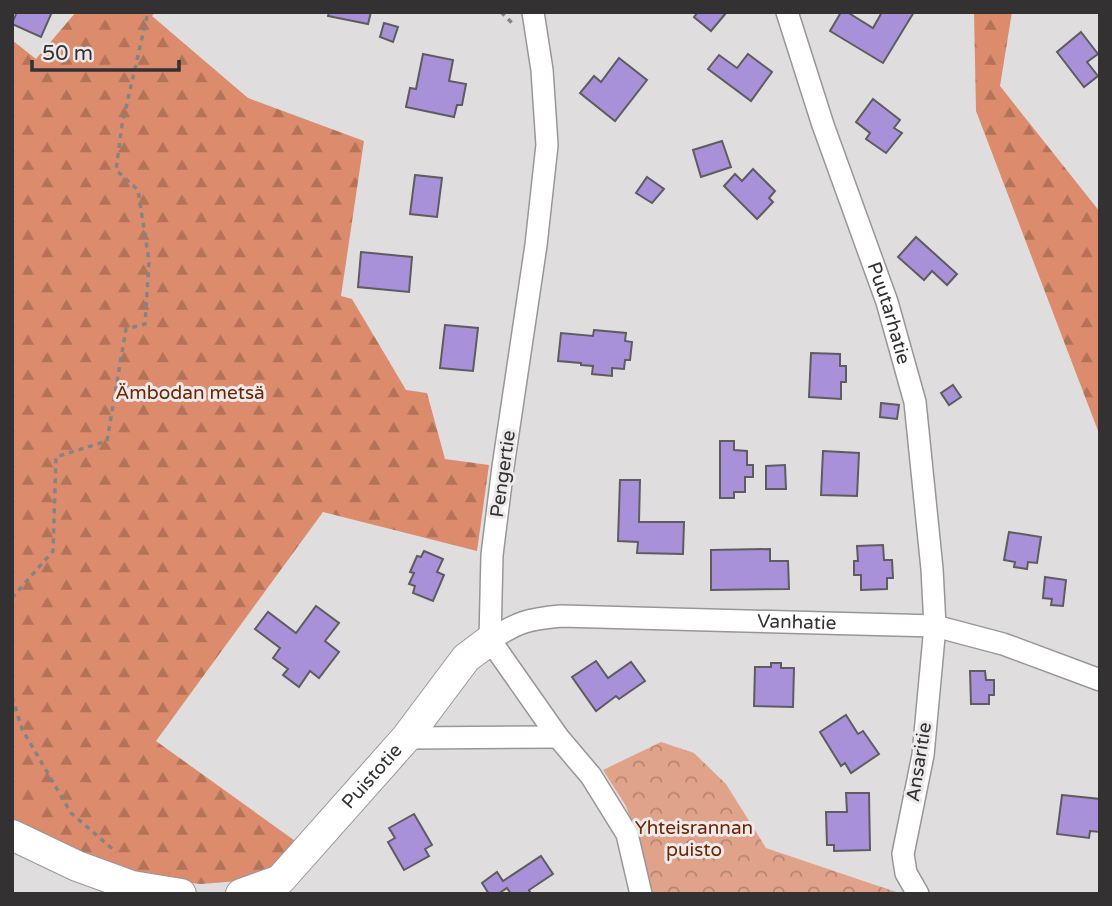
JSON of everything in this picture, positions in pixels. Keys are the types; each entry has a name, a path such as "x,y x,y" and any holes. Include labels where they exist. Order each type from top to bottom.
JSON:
{"street":[{"name":"Pengertie","path":"490,640 492,555 536,245 547,145 542,70 533,12"},
{"name":"Puutarhatie","path":"787,12 823,125 887,302 915,402 935,626"},
{"name":"Vanhatie","path":"490,640 512,626 534,618 561,616 935,626 1003,644 1100,680"},
{"name":"Ansaritie","path":"918,894 906,873 903,854 922,755 935,626"},
{"path":"490,640 558,737 591,776 627,834 641,894"},
{"name":"Puistotie","path":"241,894 280,880 406,738 466,658 490,640"},
{"path":"406,738 558,737"},
{"path":"12,835 88,870 132,886 181,894"}],"path":[{"path":"12,598 53,551 56,457 107,441 127,329 145,324 149,261 138,190 116,170 122,125 148,12"},
{"path":"12,697 22,729 71,813 117,853"}],"green space":[{"name":"Ämbodan metsä","path":"76,12 155,12 152,16 248,98 364,141 341,296 352,299 406,390 427,393 445,459 489,465 477,551 323,512 156,741 298,843 272,869 239,881 201,884 150,879 102,866 12,822 12,40 36,59"},
{"path":"974,12 1012,12 1000,86 1100,212 1100,436 976,111"},
{"name":"Yhteisrannan puisto","path":"661,742 694,753 726,784 766,848 902,894 649,894 639,842 626,806 603,770"}],"building":[{"path":"13,12 52,12 41,37 12,24 16,14"},
{"path":"329,12 371,12 368,24 328,16"},
{"path":"698,12 726,13 711,31 694,17"},
{"path":"838,12 847,12 873,28 882,12 914,12 883,63 830,31 840,14"},
{"path":"384,23 398,27 393,42 380,37"},
{"path":"1081,32 1098,54 1087,62 1098,76 1084,87 1057,52"},
{"path":"423,54 453,60 449,81 466,84 462,105 457,105 454,117 406,107 410,88 416,89"},
{"path":"748,54 772,72 751,101 708,69 719,55 737,68"},
{"path":"619,58 647,80 615,121 580,93 594,76 601,82"},
{"path":"873,99 900,120 894,128 902,133 886,153 866,139 870,133 856,122"},
{"path":"722,141 731,167 701,177 693,150"},
{"path":"753,169 775,191 769,198 773,202 757,219 724,186 735,174 742,181"},
{"path":"415,175 442,178 437,217 410,214"},
{"path":"647,177 664,189 652,203 636,193"},
{"path":"916,237 957,274 947,285 932,271 924,280 898,257"},
{"path":"361,252 412,257 409,292 358,287"},
{"path":"445,325 478,328 473,371 440,368"},
{"path":"594,330 626,333 625,341 632,342 630,360 625,360 624,369 612,368 612,376 592,374 593,366 558,361 561,333 593,336"},
{"path":"811,353 840,354 840,366 846,366 846,382 841,382 841,399 809,397"},
{"path":"953,385 961,397 949,405 941,393"},
{"path":"881,403 899,405 897,419 880,417"},
{"path":"720,441 734,441 734,450 747,451 747,465 753,465 753,477 745,477 745,492 734,492 734,498 720,498"},
{"path":"823,451 859,453 857,496 821,495"},
{"path":"785,465 786,489 766,489 766,466"},
{"path":"620,480 640,480 639,522 684,522 683,554 637,553 638,542 618,541"},
{"path":"1009,532 1041,537 1037,563 1028,562 1027,569 1014,567 1015,562 1004,560"},
{"path":"883,545 884,560 892,560 893,578 887,578 887,589 861,590 861,575 854,575 854,561 858,561 857,546"},
{"path":"770,549 770,561 788,561 789,589 711,590 711,550"},
{"path":"424,551 443,559 437,572 444,575 433,601 413,593 415,586 409,584 414,573 410,572 417,556 421,557"},
{"path":"1045,577 1066,580 1063,606 1051,605 1052,599 1043,598"},
{"path":"316,606 339,623 325,641 339,652 319,678 310,671 299,687 283,675 288,669 273,658 280,648 255,629 268,612 296,633"},
{"path":"596,661 608,678 631,662 645,681 619,699 616,696 596,711 572,677"},
{"path":"771,663 781,663 781,668 794,668 793,707 754,706 755,667 771,667"},
{"path":"970,671 985,671 986,680 994,680 994,695 989,695 989,704 971,704"},
{"path":"846,715 858,734 863,731 879,754 851,773 845,763 841,766 820,732"},
{"path":"846,793 869,793 870,850 834,851 834,845 827,845 826,812 847,812"},
{"path":"1062,795 1100,799 1100,832 1090,831 1089,838 1057,834"},
{"path":"414,814 432,845 425,849 429,856 404,870 388,842 395,838 389,828"},
{"path":"541,856 553,874 529,890 531,894 511,894 507,888 498,894 489,894 482,883 497,872 503,881"}]}
